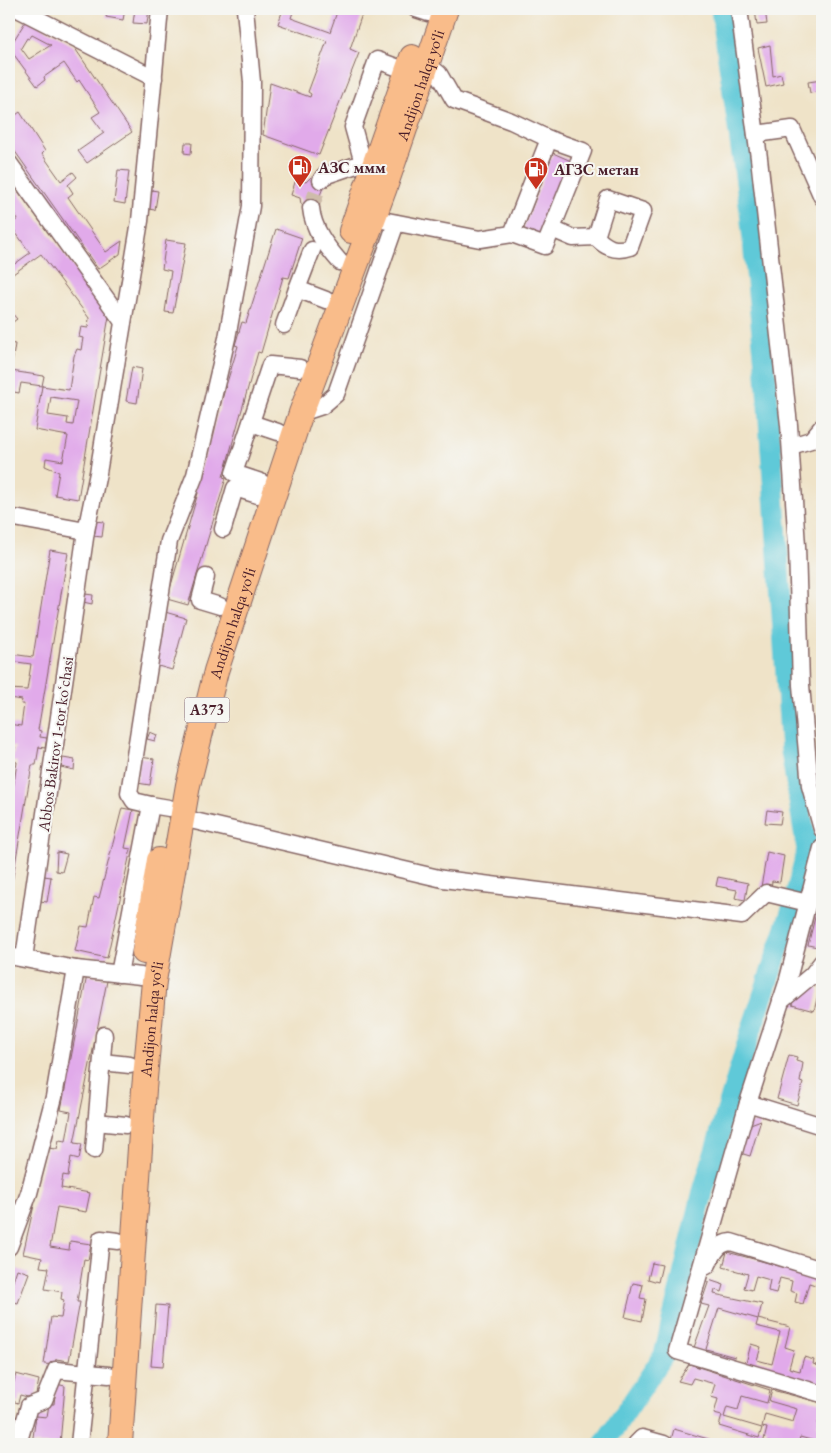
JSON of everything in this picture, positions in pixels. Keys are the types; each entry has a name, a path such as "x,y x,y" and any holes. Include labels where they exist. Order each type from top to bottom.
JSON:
{"highway":[{"name":"Andijon halqa yo‘li","path":"120,1444 167,810 216,671 301,413 372,218 417,67 430,10"},
{"name":"Andijon halqa yo‘li","path":"104,1444 98,1374 118,1241 130,1065 130,975 149,906 167,810 203,662 220,606 300,368 340,262 369,160 417,67"}],"street":[{"name":"Abbos Bakirov 1-tor koʻchasi","path":"13,957 140,221 160,9"},
{"path":"245,9 252,82 252,206 227,338 195,475 169,541 129,793 134,801 167,810 443,878 742,916 766,893 800,901"},
{"path":"738,9 756,134 791,446 797,546 801,685 810,786 822,829"},
{"path":"22,10 154,78"},
{"path":"321,180 324,176 369,160 353,127 377,60 417,67 439,74 454,100 511,120 549,139 583,151 545,246 512,234 480,238 372,218"},
{"path":"756,134 792,129 822,197"},
{"path":"512,234 549,139"},
{"path":"9,163 123,322"},
{"path":"311,208 312,218 324,244 340,262"},
{"path":"301,413 322,406 336,394 396,223"},
{"path":"552,229 573,238 596,237"},
{"path":"284,325 312,250"},
{"path":"297,289 326,300"},
{"path":"259,489 234,473 270,365 300,368"},
{"path":"251,423 278,432"},
{"path":"791,446 811,440 822,427"},
{"path":"222,530 235,488 259,489"},
{"path":"9,517 86,530"},
{"path":"206,578 200,600 220,606"},
{"path":"822,848 800,901 781,1001 748,1103 692,1292 678,1351 822,1394"},
{"path":"13,957 130,975"},
{"path":"9,1247 29,1193 54,1097 76,968"},
{"path":"781,1001 819,972"},
{"path":"94,1150 104,1035"},
{"path":"102,1062 130,1065"},
{"path":"748,1103 822,1126"},
{"path":"96,1122 126,1125"},
{"path":"692,1292 717,1248 723,1242 731,1242 822,1270"},
{"path":"18,1444 29,1406 44,1400 56,1370 98,1374 79,1444"},
{"path":"638,1443 642,1438 664,1444"}],"building":[{"path":"108,9 125,9 123,20 106,17"},
{"path":"135,9 149,9 147,24 133,23"},
{"path":"283,9 294,9 291,18 330,32 338,9 362,14 350,49 359,53 319,155 263,135 270,83 310,97 311,94 308,92 327,41 278,24"},
{"path":"755,9 765,9 767,24 757,25"},
{"path":"27,19 72,44 132,132 87,163 78,151 104,133 92,117 100,112 79,80 77,82 64,63 44,77 45,80 37,86 9,48","holes":["32,35 51,45 29,59 21,48 27,38 29,39"]},
{"path":"770,45 773,76 781,74 783,83 766,87 758,48"},
{"path":"822,80 822,91 810,93 808,82"},
{"path":"9,112 13,117 20,112 45,151 42,154 61,181 73,172 77,177 68,185 73,193 68,197 106,252 122,241 120,254 98,269 9,143"},
{"path":"185,143 192,143 191,154 184,153"},
{"path":"553,153 571,161 540,237 523,230"},
{"path":"118,170 129,171 125,204 114,202"},
{"path":"311,177 325,182 315,209 301,204 300,198 291,195 296,179 306,182"},
{"path":"9,179 109,316 78,499 55,495 59,472 45,466 46,458 63,461 68,436 35,430 42,386 69,390 74,356 77,349 81,350 83,338 79,337 81,327 88,328 89,318 41,254 13,274 9,268 30,253 14,230 9,234 9,225 18,219 9,203","holes":["51,397 77,401 73,425 67,424 68,418 48,415"]},
{"path":"151,190 158,191 155,210 148,209"},
{"path":"276,229 302,238 289,278 283,277 261,353 258,352 223,477 226,478 188,605 167,599 198,493 194,492 238,346 235,345 242,322 246,323"},
{"path":"166,240 186,243 173,313 165,312 171,271 162,269"},
{"path":"11,312 17,319 9,325 9,314"},
{"path":"9,343 15,344 11,371 44,376 42,386 21,383 19,393 9,391"},
{"path":"132,367 142,369 137,403 126,401"},
{"path":"95,521 104,522 102,537 93,536"},
{"path":"50,550 68,553 38,730 41,731 40,737 47,738 45,748 39,747 36,765 32,765 9,900 9,796 12,797 17,762 12,761 15,747 9,746 11,734 9,733 9,724 21,726 24,704 21,704 22,700 9,698 9,689 27,690 31,664 10,661 11,654 33,657"},
{"path":"85,594 93,595 92,604 83,602"},
{"path":"165,612 186,618 172,670 151,664"},
{"path":"150,732 157,735 155,741 147,739"},
{"path":"140,757 154,759 150,785 137,783"},
{"path":"63,758 75,760 74,770 61,767"},
{"path":"819,773 822,773 822,789 821,789"},
{"path":"122,808 133,810 125,848 131,849 107,958 75,951 81,926 88,927 94,897 99,898"},
{"path":"767,810 782,812 780,824 765,823"},
{"path":"57,852 67,854 62,872 56,871"},
{"path":"767,852 784,856 780,882 772,881 771,889 761,887"},
{"path":"44,876 51,877 47,902 40,901"},
{"path":"718,877 748,883 745,900 735,898 737,890 716,886"},
{"path":"822,890 822,948 808,945"},
{"path":"87,975 106,979 107,981 74,1143 82,1144 79,1159 71,1157 68,1176 63,1175 61,1188 90,1193 86,1212 57,1207 50,1247 69,1250 70,1241 91,1244 88,1260 84,1259 77,1302 80,1302 69,1361 56,1359 55,1365 44,1364 51,1317 61,1318 64,1300 61,1299 62,1292 45,1289 49,1268 40,1267 42,1258 23,1254 47,1148 57,1149 59,1140 66,1141 71,1112 61,1110"},
{"path":"809,984 816,986 819,991 814,1011 792,1005 794,995"},
{"path":"789,1055 797,1057 796,1061 803,1063 800,1082 803,1083 797,1105 777,1099"},
{"path":"761,1120 750,1156 740,1153 748,1125"},
{"path":"727,1252 822,1277 822,1287 809,1283 803,1304 795,1302 797,1293 790,1291 792,1281 780,1278 776,1293 768,1291 770,1280 756,1276 752,1290 744,1288 748,1274 723,1267"},
{"path":"652,1263 662,1265 658,1282 648,1279"},
{"path":"17,1269 29,1273 18,1303 14,1302 12,1309 9,1308 9,1293"},
{"path":"709,1280 724,1285 722,1292 715,1290 714,1294 762,1304 758,1319 719,1308 706,1349 735,1357 733,1364 692,1353 709,1306 701,1304"},
{"path":"633,1283 643,1285 640,1298 646,1299 642,1321 625,1317"},
{"path":"156,1305 168,1306 163,1367 151,1366"},
{"path":"758,1319 790,1327 785,1347 794,1350 789,1368 800,1371 804,1357 814,1360 813,1364 822,1367 822,1387 745,1367 751,1344 761,1347 757,1360 772,1364 780,1332 756,1326"},
{"path":"689,1364 770,1390 767,1403 742,1396 738,1410 727,1407 724,1417 762,1428 759,1438 719,1426 722,1416 714,1414 718,1399 711,1397 715,1384 693,1378 690,1384 678,1381"},
{"path":"16,1374 39,1380 35,1399 20,1395 18,1403 9,1400 9,1392 11,1392"},
{"path":"56,1384 65,1386 60,1444 32,1444 36,1416 47,1417 49,1404 54,1404"},
{"path":"772,1390 822,1403 822,1417 817,1424 822,1431 822,1443 800,1437 798,1444 768,1442 768,1444 763,1444 767,1428 762,1427 765,1414 793,1422 797,1409 769,1401"},
{"path":"674,1429 715,1441 714,1444 684,1444 671,1440"}],"waterway":[{"path":"604,1444 664,1355 703,1191 749,1037 792,909 807,850 791,751 766,375 750,211 721,9"}],"tunnel":[{"path":"311,208 321,180"}],"place":[{"name":"АЗС ммм","path":"300,188"},
{"name":"АГЗС метан","path":"536,190"}]}
